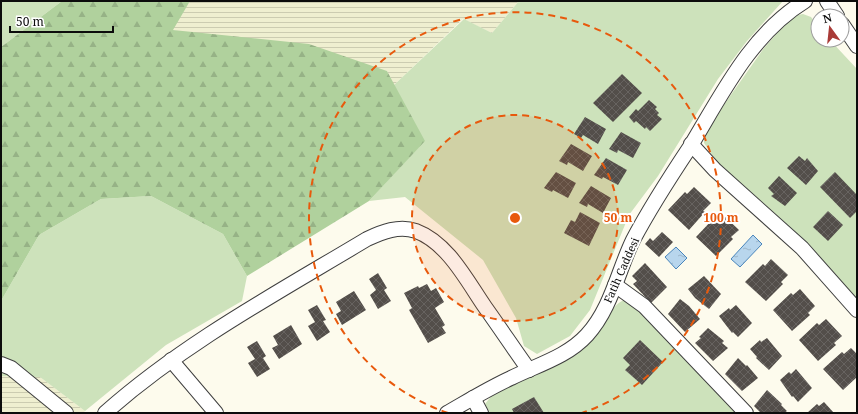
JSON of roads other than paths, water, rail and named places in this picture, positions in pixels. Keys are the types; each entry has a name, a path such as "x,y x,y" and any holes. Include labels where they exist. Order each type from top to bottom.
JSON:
{"street":[{"name":"Fatih Caddesi","path":"447,413 528,370 567,352 587,335 600,316 633,241 644,221 721,94 752,51 787,12 805,1"},
{"path":"850,36 857,46"},
{"path":"691,144 715,170 802,248 857,310"},
{"path":"105,413 136,385 203,337 367,239 384,231 401,228 416,231 436,244 453,261 528,370"},
{"path":"615,284 644,306 746,413"},
{"path":"171,360 216,413"},
{"path":"1,364 11,368 66,413"},
{"path":"473,398 481,413"}],"water":[{"path":"753,235 762,244 740,267 731,259"},
{"path":"676,247 687,258 676,269 665,257"}]}
